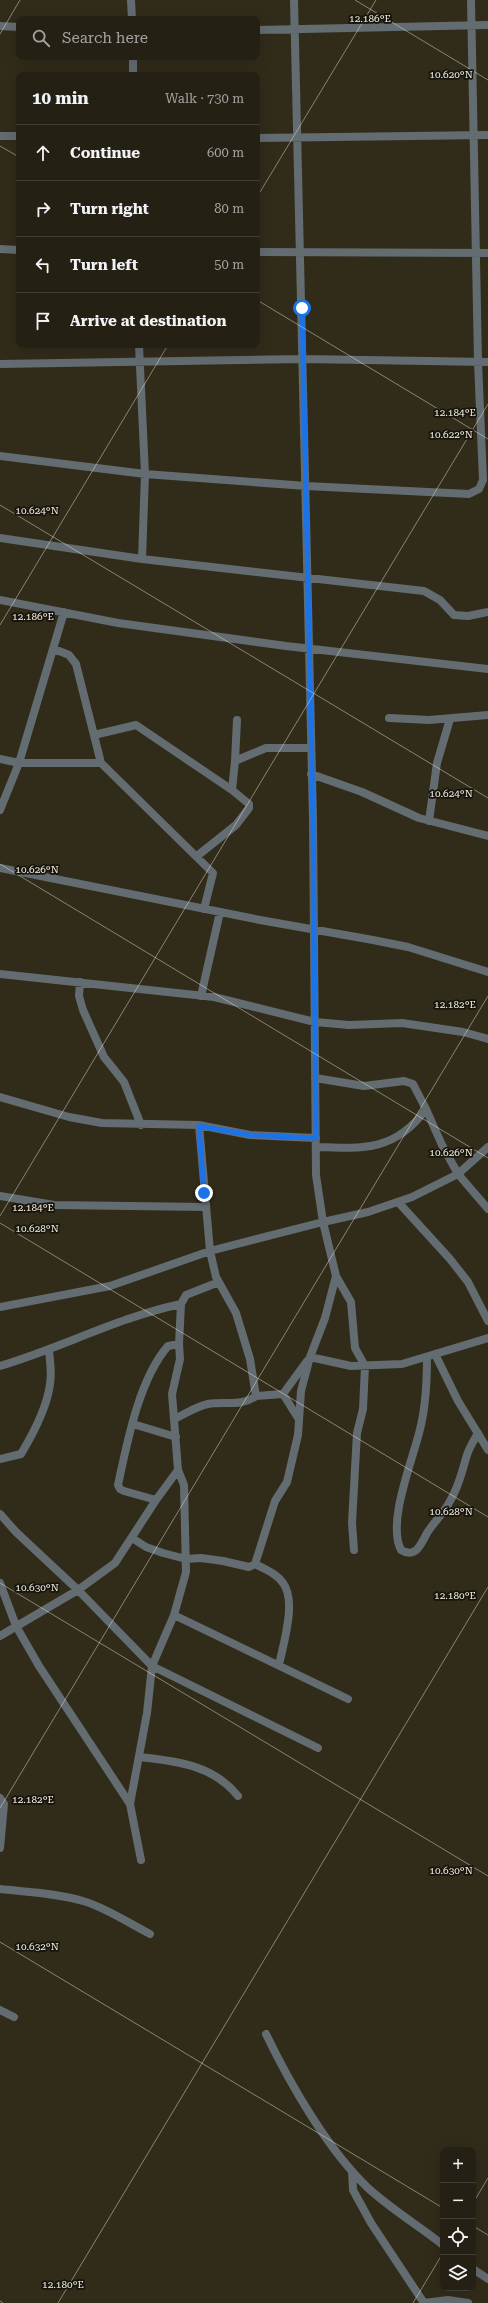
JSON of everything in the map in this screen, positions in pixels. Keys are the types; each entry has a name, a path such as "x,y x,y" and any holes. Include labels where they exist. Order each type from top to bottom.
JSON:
{"street":[{"path":"131,0 132,16"},
{"path":"294,0 296,138 306,486 306,578 312,774 316,1174 323,1222 336,1276 351,1302 355,1348 365,1366 362,1409 356,1433 352,1523 354,1550"},
{"path":"0,456 145,474 306,486 469,494 479,488 483,480 478,362 471,0"},
{"path":"260,30 488,25"},
{"path":"0,26 16,27"},
{"path":"133,60 133,72"},
{"path":"260,138 488,135"},
{"path":"0,136 16,136"},
{"path":"0,249 16,250"},
{"path":"260,252 488,253"},
{"path":"140,348 145,474 142,560"},
{"path":"0,364 303,359 488,362"},
{"path":"0,538 142,560 424,590 440,600 450,613 461,617 488,612"},
{"path":"0,600 118,623 309,648 488,669"},
{"path":"0,810 19,763 64,612"},
{"path":"54,649 69,654 74,659 101,763 213,873 204,909"},
{"path":"389,718 407,721 488,715"},
{"path":"429,821 437,763 450,719"},
{"path":"232,790 237,720"},
{"path":"94,735 136,725 232,790 249,804 249,808 236,825 197,856"},
{"path":"235,761 266,748 311,748"},
{"path":"0,759 19,763 101,763"},
{"path":"312,774 362,792 429,821 488,836"},
{"path":"0,868 204,909 341,933 408,947 488,972"},
{"path":"201,996 220,912"},
{"path":"0,974 214,997 315,1022 349,1025 402,1023 463,1032 488,1039"},
{"path":"80,982 79,996 83,1010 104,1057 124,1082 141,1124"},
{"path":"314,1078 364,1086 404,1081 412,1084 458,1174 488,1209"},
{"path":"0,1097 69,1117 102,1123 199,1126 250,1135 316,1138"},
{"path":"316,1147 368,1147 385,1143 399,1137 426,1109"},
{"path":"199,1126 210,1251 219,1282 236,1313 250,1358 256,1396"},
{"path":"0,1307 110,1286 210,1251 399,1203 458,1174 488,1147"},
{"path":"0,1196 54,1205 206,1207"},
{"path":"399,1203 450,1258 468,1282 488,1321"},
{"path":"256,1564 275,1501 287,1482 298,1435 301,1391 310,1357 325,1318 336,1276"},
{"path":"130,1804 139,1757 152,1666 174,1615 183,1586 186,1559 184,1484 178,1470 172,1394 180,1359 179,1344 181,1304 186,1295 219,1282"},
{"path":"0,1366 49,1350 152,1310 181,1304"},
{"path":"310,1357 336,1364 365,1366 402,1364 488,1338"},
{"path":"156,1500 120,1489 121,1471 133,1424 150,1374 158,1359 168,1346 179,1344"},
{"path":"0,1460 21,1454 26,1446 42,1410 50,1384 49,1350"},
{"path":"431,1356 488,1450"},
{"path":"431,1356 422,1423 402,1491 397,1520 401,1550 405,1552 413,1552 419,1548 450,1502 460,1480 467,1454 478,1433"},
{"path":"174,1419 208,1404 236,1404 249,1401 256,1396 283,1394 310,1357"},
{"path":"283,1394 298,1418"},
{"path":"133,1424 176,1437"},
{"path":"0,1636 78,1590 115,1564 156,1500 178,1470"},
{"path":"0,1514 16,1532 78,1590 152,1666 318,1748"},
{"path":"132,1538 146,1547 163,1554 186,1559 208,1559 249,1567 256,1564"},
{"path":"256,1564 274,1575 284,1584 288,1600 288,1621 279,1666"},
{"path":"0,1583 16,1626 39,1666 130,1804 142,1860"},
{"path":"174,1615 348,1699"},
{"path":"139,1757 192,1765 212,1773 228,1785 238,1796"},
{"path":"0,1798 4,1804 0,1848"},
{"path":"0,1889 60,1896 83,1901 100,1908 150,1934"},
{"path":"0,2010 14,2017"},
{"path":"266,2034 282,2067 333,2146 352,2171 369,2188 440,2243"},
{"path":"352,2171 353,2190 371,2224 424,2303 448,2300 468,2303"},
{"path":"476,2271 488,2279"}],"route":[{"path":"204,1193 199,1126 250,1135 316,1138 312,883 313,819 306,578 306,486 302,308"}]}
